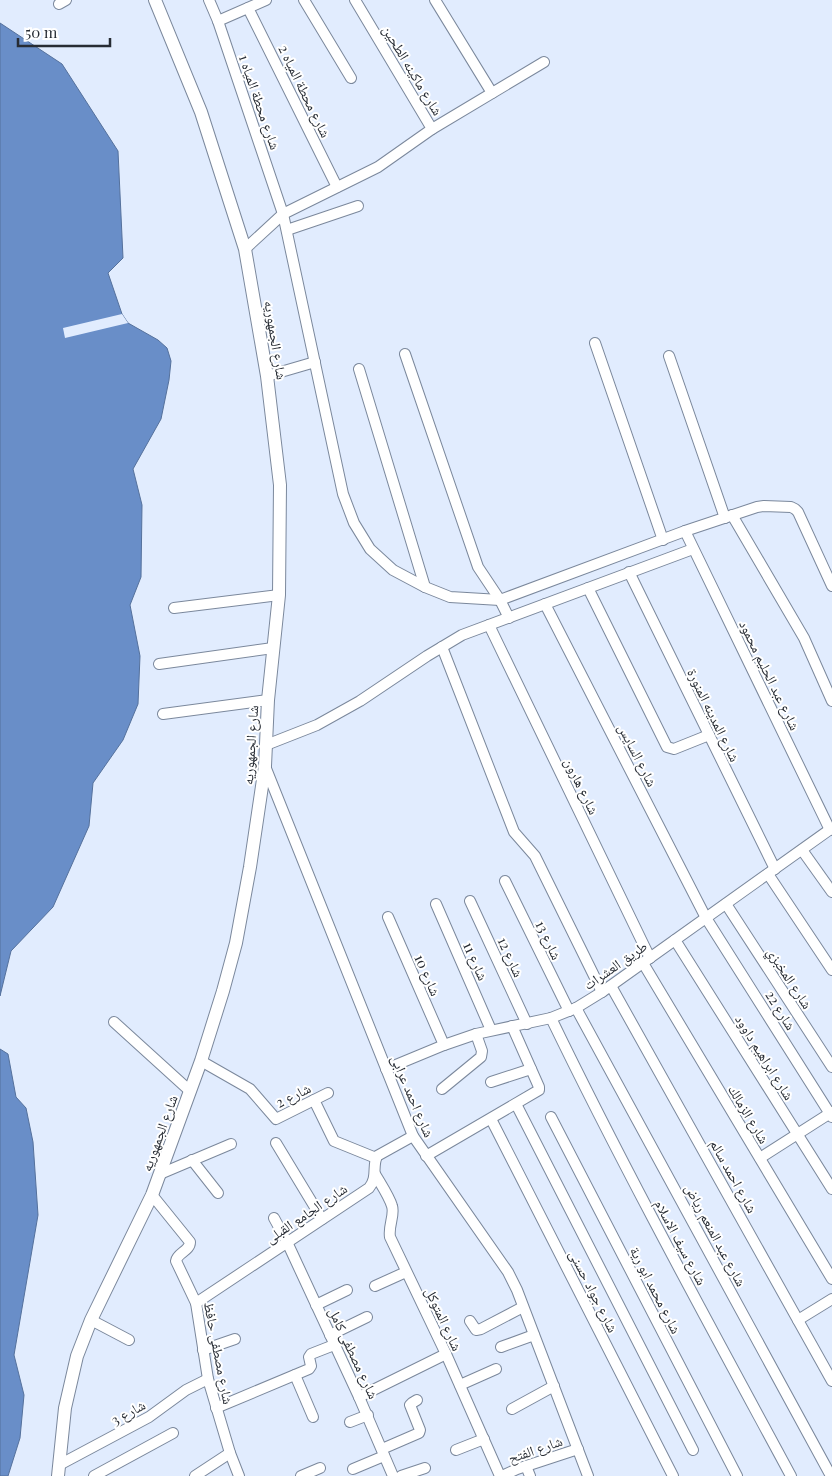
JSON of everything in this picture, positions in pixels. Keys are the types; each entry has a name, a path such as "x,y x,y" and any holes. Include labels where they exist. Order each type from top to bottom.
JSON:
{"street":[{"name":"شارع الجمهوريه","path":"58,1470 65,1408 77,1356 92,1320 152,1195 201,1061 236,943 250,867 265,766 268,700 279,595 280,485 267,376 245,249 201,112 156,0"},
{"name":"شارع محطة المياه 1","path":"209,0 283,214 343,494 354,523 370,549 393,570 426,587 450,596 500,600"},
{"path":"218,22 266,0"},
{"path":"304,0 351,78"},
{"name":"شارع ماكينه الطحين","path":"354,0 432,129"},
{"path":"435,0 492,93"},
{"name":"شارع محطة المياه 2","path":"248,8 337,187"},
{"path":"245,249 283,214 378,166 432,129 544,62"},
{"path":"287,230 358,206"},
{"path":"595,343 663,540"},
{"path":"405,354 478,567 500,600 509,618"},
{"path":"669,356 728,517 804,638 832,701"},
{"path":"267,376 315,362"},
{"path":"359,369 426,587"},
{"path":"500,600 685,531 764,506 791,507 798,512 832,586"},
{"name":"شارع عبد الحليم محمود","path":"685,531 831,829"},
{"path":"266,745 316,725 360,701 427,656 462,636 693,549"},
{"name":"شارع المدينه المنورة","path":"629,572 709,735 771,871 832,970"},
{"path":"588,588 667,747 674,749 709,735"},
{"path":"174,608 279,595"},
{"name":"شارع السايس","path":"545,604 706,918"},
{"name":"شارع هارون","path":"489,626 646,961"},
{"path":"442,647 514,832 535,856 602,992"},
{"path":"159,664 273,648"},
{"path":"163,714 268,700"},
{"name":"شارع احمد عرابى","path":"265,766 413,1136 503,1264 517,1290 588,1476"},
{"name":"طريق العشرات","path":"386,1068 476,1034 527,1024 573,1010 611,986 831,829"},
{"path":"802,850 832,892"},
{"name":"شارع 13","path":"505,880 573,1010"},
{"name":"شارع 12","path":"470,901 527,1024"},
{"name":"شارع 11","path":"436,904 491,1030"},
{"name":"شارع المخبزي","path":"726,904 832,1067"},
{"name":"شارع 10","path":"388,917 444,1045"},
{"name":"شارع 22","path":"706,918 831,1114"},
{"name":"شارع ابراهيم داوود","path":"675,940 832,1189"},
{"name":"شارع الزمالك","path":"646,961 832,1279"},
{"name":"شارع احمد سالم","path":"611,986 832,1381"},
{"name":"شارع عبد المنعم رياض","path":"573,1010 830,1476"},
{"name":"شارع سيف الاسلام","path":"551,1018 582,1084 792,1476"},
{"path":"114,1022 190,1091"},
{"path":"426,1156 539,1090 512,1026"},
{"path":"442,1089 481,1056 482,1051 476,1034"},
{"name":"شارع 2","path":"201,1061 250,1090 275,1118 279,1118 328,1093"},
{"path":"491,1082 531,1069"},
{"path":"314,1100 334,1142 376,1158"},
{"path":"516,1104 693,1450"},
{"path":"760,1158 831,1114"},
{"name":"شارع محمد ابو رية","path":"551,1117 737,1476"},
{"name":"شارع جواد حسنى","path":"491,1119 673,1476"},
{"path":"376,1158 413,1136"},
{"path":"276,1143 322,1219"},
{"path":"160,1174 231,1144"},
{"path":"375,1174 376,1158"},
{"path":"192,1160 218,1193"},
{"name":"شارع الجامع القبلى","path":"196,1303 369,1188 375,1174"},
{"name":"شارع المتوكل","path":"375,1174 392,1206 389,1227 390,1237 446,1354 501,1476"},
{"name":"شارع مصطفى حافظ","path":"152,1195 190,1242 190,1246 176,1260 196,1303 208,1379 230,1453 239,1476"},
{"name":"شارع مصطفى كامل","path":"274,1218 360,1396 393,1476"},
{"path":"375,1286 406,1272"},
{"path":"316,1304 347,1290"},
{"path":"798,1320 832,1299"},
{"path":"470,1321 476,1330 481,1329 523,1307"},
{"path":"330,1334 367,1317"},
{"path":"92,1320 130,1340"},
{"path":"501,1347 534,1334"},
{"path":"203,1350 235,1339"},
{"path":"216,1408 310,1368 309,1359 311,1354 334,1345"},
{"path":"360,1396 446,1354"},
{"path":"460,1385 496,1370"},
{"path":"295,1375 312,1417"},
{"name":"شارع 3","path":"58,1470 149,1417 186,1390 208,1379"},
{"path":"512,1409 554,1386"},
{"path":"353,1469 419,1432 420,1430 410,1404 417,1400"},
{"path":"350,1422 368,1415"},
{"path":"94,1476 173,1433"},
{"path":"456,1450 484,1439"},
{"name":"شارع الفتح","path":"501,1476 517,1468 578,1449"},
{"path":"194,1476 230,1453"},
{"path":"526,1466 530,1476"},
{"path":"302,1476 320,1468"},
{"path":"401,1476 425,1468"}],"water":[{"path":"0,23 62,64 118,151 123,258 108,273 122,314 128,323 158,340 167,348 171,361 161,419 133,469 142,505 141,577 130,605 140,656 138,704 123,740 93,783 89,826 53,907 11,951 0,996"},
{"path":"0,1049 8,1054 16,1097 26,1108 33,1142 38,1215 14,1355 24,1395 20,1438 8,1476 0,1476"}],"pier":[{"path":"122,314 128,323 65,338 63,328"}]}
